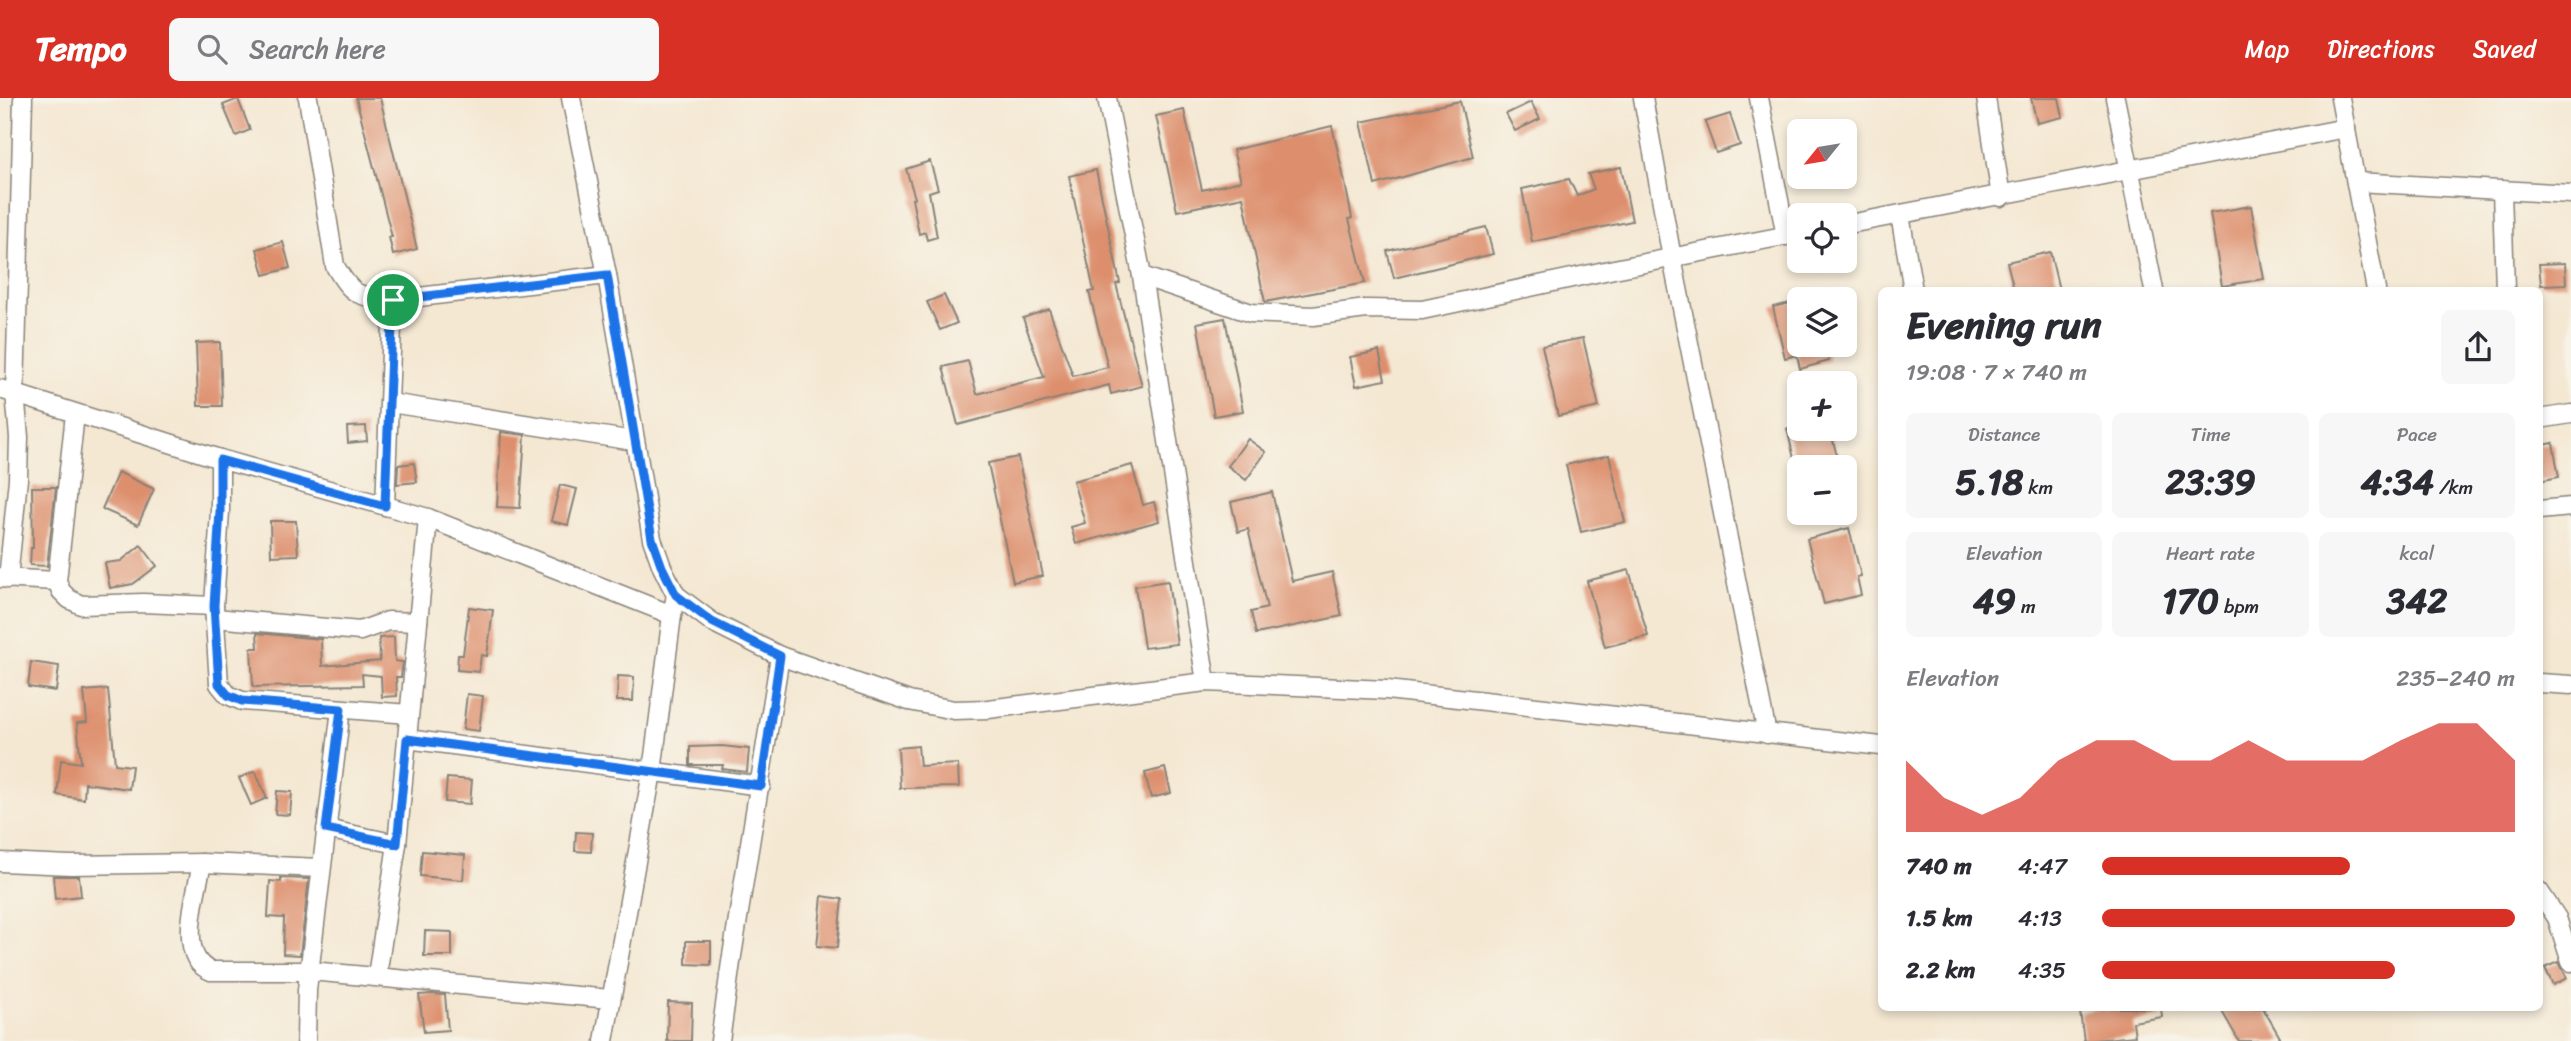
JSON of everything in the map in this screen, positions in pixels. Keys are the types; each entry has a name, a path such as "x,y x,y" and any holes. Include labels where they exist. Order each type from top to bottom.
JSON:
{"street":[{"path":"23,98 8,391 19,437 18,468 4,578 58,581"},
{"path":"308,98 335,266 349,290 365,297 393,300 607,275"},
{"path":"571,98 607,275 652,539 662,567 676,595 712,622 780,656 909,701 954,710 988,709 1206,682 1387,690 1878,746"},
{"path":"1107,98 1142,276 1206,682"},
{"path":"1643,98 1672,258 1767,734"},
{"path":"1759,98 1787,214"},
{"path":"1986,98 2001,197"},
{"path":"2115,98 2153,287"},
{"path":"2340,98 2375,287"},
{"path":"1857,223 2001,197 2346,128"},
{"path":"2356,182 2571,194"},
{"path":"2502,190 2505,287"},
{"path":"1900,215 1912,287"},
{"path":"1142,276 1251,313 1313,316 1366,309 1422,310 1787,236"},
{"path":"385,506 393,300"},
{"path":"8,391 220,460 428,518 672,615"},
{"path":"390,403 634,441"},
{"path":"75,414 58,581 61,591 69,599 81,605 143,603 360,631 388,621 418,622"},
{"path":"2543,418 2571,414"},
{"path":"220,460 215,612 219,684 228,695 242,701 409,714"},
{"path":"2543,510 2571,507"},
{"path":"377,976 397,844 428,518"},
{"path":"604,1041 652,772 676,595"},
{"path":"720,1041 780,656"},
{"path":"2543,683 2571,685"},
{"path":"306,1041 306,1010 320,868 341,709"},
{"path":"407,739 761,786"},
{"path":"326,829 397,844"},
{"path":"0,862 71,865 202,863 320,868"},
{"path":"202,863 190,940 194,959 201,968 211,971 311,971 377,976 610,999"},
{"path":"2543,897 2557,918 2571,962"}],"building":[{"path":"356,98 380,98 417,249 393,255 389,237 392,237"},
{"path":"2031,98 2059,98 2063,117 2037,123"},
{"path":"238,99 250,130 236,136 223,105"},
{"path":"1460,101 1473,157 1375,185 1361,122"},
{"path":"1531,102 1540,119 1515,131 1506,114"},
{"path":"1184,110 1202,190 1241,181 1233,150 1332,126 1352,218 1349,219 1365,283 1265,302 1243,197 1177,211 1156,116"},
{"path":"1730,114 1740,145 1716,153 1705,122"},
{"path":"930,161 938,189 929,192 937,237 927,240 925,232 919,234 912,199 915,198 906,169"},
{"path":"1621,167 1632,221 1532,242 1522,189 1569,179 1577,196 1594,189 1588,174"},
{"path":"1096,170 1120,283 1116,284 1142,386 1111,394 1109,385 958,425 943,367 968,361 977,394 1044,377 1023,318 1049,309 1073,376 1108,367 1089,292 1094,291 1069,176"},
{"path":"2251,206 2264,279 2222,286 2210,213"},
{"path":"1486,227 1493,254 1394,278 1387,251"},
{"path":"283,242 290,268 264,275 257,249"},
{"path":"2050,252 2058,287 2013,287 2007,262"},
{"path":"2565,263 2566,284 2541,285 2539,264"},
{"path":"944,295 957,323 940,330 927,302"},
{"path":"1787,304 1789,357 1785,358 1773,307"},
{"path":"1225,318 1243,411 1214,416 1197,323"},
{"path":"1583,338 1599,407 1558,416 1542,346"},
{"path":"220,342 222,406 198,406 196,343"},
{"path":"1379,351 1385,380 1356,386 1350,357"},
{"path":"1797,357 1828,357 1829,361 1800,369"},
{"path":"366,426 367,441 348,443 347,427"},
{"path":"501,432 525,435 520,508 497,507"},
{"path":"1248,439 1266,452 1246,480 1228,466"},
{"path":"1790,441 1833,441 1837,455 1793,455"},
{"path":"2553,443 2559,477 2543,480 2543,445"},
{"path":"1609,455 1625,522 1581,532 1566,465"},
{"path":"1018,457 1043,576 1013,582 988,463"},
{"path":"414,463 417,482 397,484 398,465"},
{"path":"1132,465 1143,505 1154,502 1159,521 1076,544 1071,527 1085,523 1073,481"},
{"path":"118,472 154,489 138,525 102,509"},
{"path":"560,485 577,489 568,525 551,521"},
{"path":"32,487 56,487 47,566 30,565 33,548"},
{"path":"1272,492 1292,581 1332,572 1342,616 1256,634 1251,612 1267,608 1248,529 1238,532 1231,502"},
{"path":"270,521 296,521 298,555 271,556"},
{"path":"1849,528 1861,576 1857,577 1861,595 1824,604 1807,539"},
{"path":"141,545 157,566 133,584 110,588 105,563 121,561"},
{"path":"1629,570 1648,636 1605,647 1587,581"},
{"path":"1168,581 1177,644 1144,648 1135,586"},
{"path":"469,607 493,610 487,656 481,655 479,672 457,670 458,655 463,655"},
{"path":"257,633 321,639 322,666 380,661 379,638 394,637 395,661 403,662 401,677 396,677 397,696 382,697 381,676 362,674 363,685 253,687 251,648 258,648"},
{"path":"31,662 59,666 56,691 28,687"},
{"path":"618,676 634,677 633,701 617,701"},
{"path":"108,689 115,764 132,766 129,789 85,783 84,799 57,795 61,760 81,763 77,723 87,722 84,691"},
{"path":"467,694 483,696 479,731 463,729"},
{"path":"918,746 920,766 958,764 959,787 900,788 898,748"},
{"path":"690,747 749,749 747,772 722,769 723,765 690,765"},
{"path":"1165,768 1171,793 1151,798 1145,773"},
{"path":"255,771 267,798 251,805 239,778"},
{"path":"447,778 472,780 470,804 445,802"},
{"path":"277,791 292,792 290,815 275,814"},
{"path":"576,832 592,833 591,852 575,851"},
{"path":"422,851 465,855 463,880 420,876"},
{"path":"53,876 79,876 81,896 55,899"},
{"path":"281,878 309,879 300,955 283,954 284,918 268,917 270,881 281,882"},
{"path":"822,896 842,899 837,948 817,946"},
{"path":"425,931 452,932 452,956 424,956"},
{"path":"686,941 711,941 711,965 686,964"},
{"path":"2559,962 2567,978 2553,985 2545,968"},
{"path":"419,995 445,995 448,1030 424,1032"},
{"path":"668,1002 692,1003 691,1041 667,1041"},
{"path":"2161,1011 2162,1017 2133,1022 2135,1036 2084,1041 2080,1012"},
{"path":"2222,1011 2265,1011 2282,1041 2239,1041"}],"route":[{"path":"607,275 652,539 662,567 676,595 712,622 780,656 761,786 407,739 397,844 326,829 341,709 242,701 228,695 219,684 214,606 220,460 385,506 393,300 607,275"}]}
